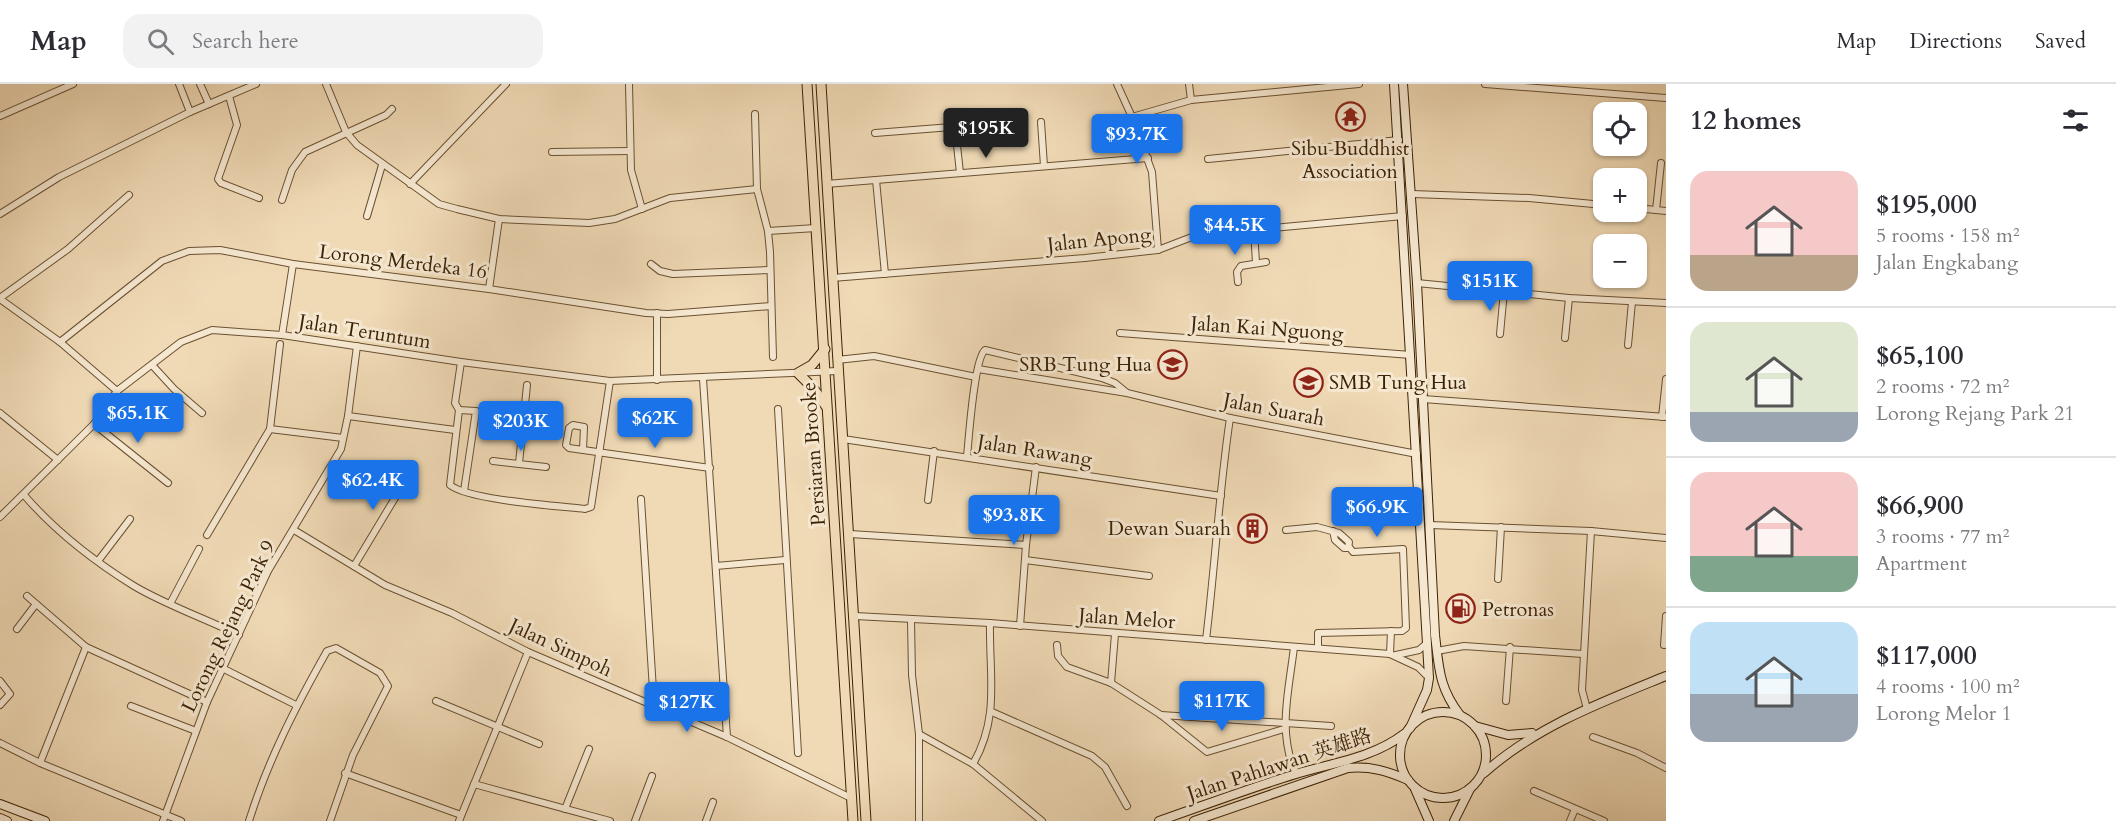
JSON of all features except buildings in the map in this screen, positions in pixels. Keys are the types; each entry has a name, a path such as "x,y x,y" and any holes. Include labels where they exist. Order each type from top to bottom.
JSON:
{"main road":[{"name":"Persiaran Brooke","path":"807,84 853,821"},
{"name":"Persiaran Brooke","path":"821,84 866,821"},
{"path":"1394,84 1412,355 1429,678 1427,690 1408,730 1400,756 1429,821"},
{"path":"1403,84 1412,194 1439,677 1450,703 1460,715 1475,726 1483,737 1486,750 1481,775"},
{"path":"825,350 812,365 798,373 823,400 828,411"},
{"path":"1454,821 1470,789 1481,775 1517,746 1587,709 1666,676"},
{"path":"1408,730 1433,713 1447,712 1460,715"},
{"path":"1475,726 1517,735 1544,730"},
{"name":"Jalan Pahlawan 英雄路","path":"1159,821 1296,774 1375,751 1408,730"},
{"name":"Jalan Pahlawan 英雄路","path":"1194,821 1348,768 1368,766 1411,783"},
{"path":"1411,783 1424,794 1442,798 1459,795 1470,789"},
{"path":"0,804 45,821"},
{"path":"0,818 7,821"}],"street":[{"path":"0,116 73,84"},
{"path":"179,84 190,112"},
{"path":"200,84 209,104"},
{"path":"0,214 59,177 190,112 256,84"},
{"path":"326,84 346,132 382,165 438,204 499,219 589,223 615,219 670,198 757,189"},
{"path":"410,184 506,84"},
{"path":"629,84 630,151 634,187 642,209"},
{"path":"1117,84 1152,172 1158,250"},
{"path":"1189,84 1191,100"},
{"path":"1132,117 1191,100 1359,84"},
{"path":"1485,84 1666,98"},
{"path":"229,96 237,125 218,178 221,183 260,198"},
{"path":"282,200 292,170 304,152 380,118 392,109"},
{"path":"755,114 757,189 768,231 773,357"},
{"path":"1041,122 1044,166"},
{"path":"875,133 977,125"},
{"path":"955,127 960,173"},
{"path":"1208,159 1399,140"},
{"path":"552,152 630,151"},
{"path":"826,184 1148,158"},
{"path":"1656,210 1661,164"},
{"path":"367,216 382,165"},
{"path":"876,180 885,274"},
{"path":"1412,194 1529,198 1593,204"},
{"path":"117,391 60,342 0,299 68,249 129,195"},
{"path":"1647,209 1666,212"},
{"name":"Jalan Apong","path":"832,278 1085,258 1158,250 1197,235 1403,216"},
{"path":"489,289 499,219"},
{"path":"768,231 816,228"},
{"path":"1254,229 1256,263"},
{"name":"Lorong Merdeka 16","path":"60,342 169,256 189,251 220,250 293,264 657,313 771,306"},
{"path":"1238,282 1238,269 1266,262"},
{"path":"282,335 293,264"},
{"path":"651,264 660,271 673,274 770,270"},
{"path":"1417,283 1569,298 1666,303"},
{"path":"1500,334 1504,291"},
{"path":"1565,338 1569,298"},
{"path":"1628,345 1632,302"},
{"path":"657,313 657,380"},
{"name":"Jalan Teruntum","path":"0,517 94,424 117,391 181,342 204,332 238,330 282,335 461,362 610,381 703,379 838,371"},
{"name":"Jalan Kai Nguong","path":"1120,333 1412,355"},
{"path":"207,535 270,429 280,344"},
{"name":"Lorong Rejang Park 9","path":"164,817 207,702 268,571 341,449 348,416 357,346"},
{"name":"Jalan Suarah","path":"967,456 976,377 982,353 990,350 1102,378 1114,382 1126,393"},
{"path":"837,360 874,356 976,377"},
{"path":"461,362 455,403 459,410 448,481 451,488 543,505 587,509 591,505 597,453 610,381"},
{"path":"152,364 174,389 202,413"},
{"name":"Jalan Suarah","path":"978,369 1126,393 1230,418 1417,454"},
{"path":"703,379 727,737"},
{"path":"1423,399 1664,417 1666,379"},
{"path":"519,463 527,385"},
{"path":"459,410 476,411 465,491"},
{"path":"778,410 798,753"},
{"path":"0,413 58,460"},
{"path":"348,416 455,430"},
{"path":"1206,640 1230,418"},
{"path":"94,424 168,483"},
{"path":"270,429 343,438"},
{"name":"Jalan Rawang","path":"843,439 1221,496"},
{"path":"583,450 710,468"},
{"path":"928,500 934,451"},
{"path":"493,461 546,467"},
{"path":"1020,626 1026,544 1036,467"},
{"path":"354,566 413,468"},
{"path":"24,495 52,526 135,587 239,634"},
{"path":"641,499 654,706"},
{"path":"98,561 130,519"},
{"path":"1430,525 1592,531 1666,538"},
{"path":"1286,531 1317,526 1333,531 1349,542 1351,549 1403,549 1406,628 1391,631 1318,633 1318,648"},
{"path":"1498,579 1501,527"},
{"name":"Jalan Simpoh","path":"294,530 385,585 452,613 528,652 727,737 853,799"},
{"path":"1587,709 1581,690 1582,654 1592,531"},
{"path":"850,534 1026,544"},
{"path":"171,603 199,549"},
{"path":"716,566 785,560"},
{"path":"1025,560 1149,576"},
{"path":"27,596 86,647 207,702"},
{"path":"17,629 36,604"},
{"name":"Jalan Melor","path":"855,616 911,621 990,623 1393,654 1419,650 1426,643"},
{"path":"1664,645 1666,616"},
{"path":"911,621 912,675 919,734 919,821"},
{"path":"973,764 988,734 992,712 990,623"},
{"path":"1391,631 1393,654"},
{"path":"1111,683 1114,634"},
{"path":"1057,645 1058,656 1067,667 1111,683 1161,715 1207,752 1284,727"},
{"path":"1294,646 1284,727 1286,748 1296,774"},
{"path":"1437,651 1464,646 1510,647 1582,654"},
{"path":"40,763 86,647"},
{"path":"1506,701 1510,647"},
{"path":"249,821 274,752 296,705 331,649 339,649 380,673 386,680 386,693 345,773 330,821"},
{"path":"345,773 460,818 528,652"},
{"name":"Jalan Melor","path":"1393,654 1418,667 1429,678"},
{"path":"224,669 296,705"},
{"path":"0,681 10,694 0,705"},
{"path":"436,700 539,744"},
{"path":"130,706 196,730"},
{"path":"992,712 1092,756 1105,767 1127,806"},
{"path":"1161,715 1284,727 1331,726"},
{"path":"919,734 973,764 1042,821"},
{"path":"1593,737 1637,753 1666,768"},
{"path":"0,744 164,817 181,821"},
{"path":"565,809 589,749"},
{"path":"635,821 652,776"},
{"path":"474,784 610,821"},
{"path":"1534,791 1604,821"},
{"path":"706,821 713,802"},
{"path":"1570,821 1575,808"}],"place":[{"name":"Sibu Buddhist Association","path":"1350,117"},
{"name":"SRB Tung Hua","path":"1173,364"},
{"name":"SMB Tung Hua","path":"1308,382"},
{"name":"Dewan Suarah","path":"1252,528"},
{"name":"Petronas","path":"1461,609"}]}
